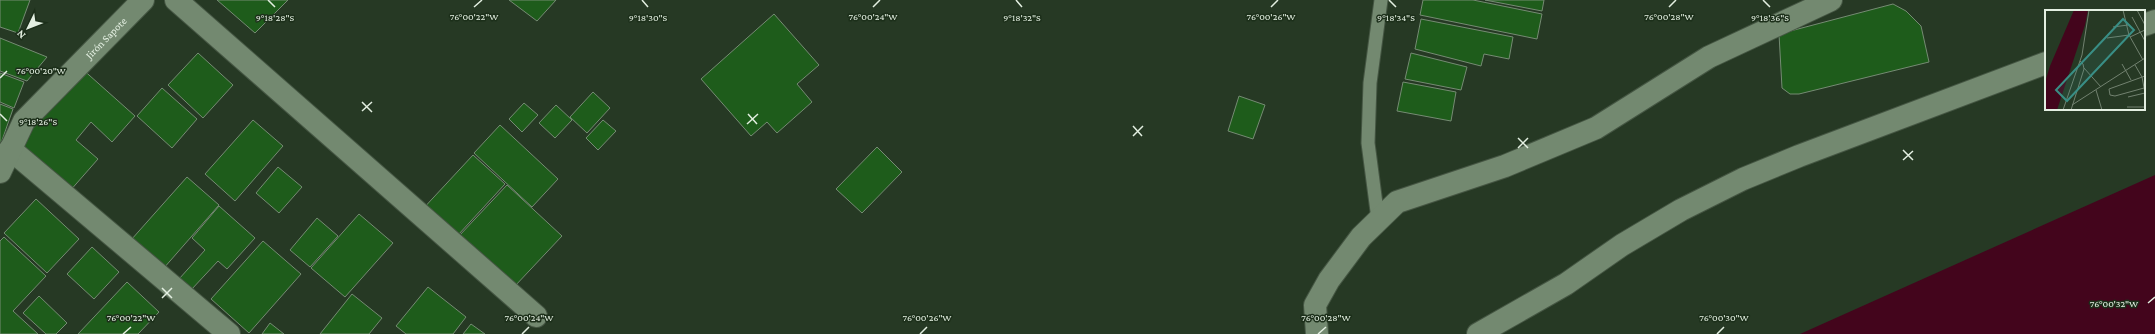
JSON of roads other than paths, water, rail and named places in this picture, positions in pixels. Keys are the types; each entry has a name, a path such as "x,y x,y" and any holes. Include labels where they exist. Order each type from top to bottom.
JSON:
{"street":[{"name":"Jirón Sapote","path":"0,172 24,121 143,0"},
{"path":"176,0 536,316"},
{"path":"1317,334 1315,306 1322,293 1345,257 1378,219 1397,202 1505,166 1596,128 1709,57 1831,0"},
{"path":"2145,25 2155,21"},
{"path":"1478,334 1566,284 1648,229 1681,210 1743,180 1799,156 2045,63"},
{"path":"10,149 229,334"}],"lane":[{"path":"1378,219 1368,143 1370,83 1381,0"}]}
